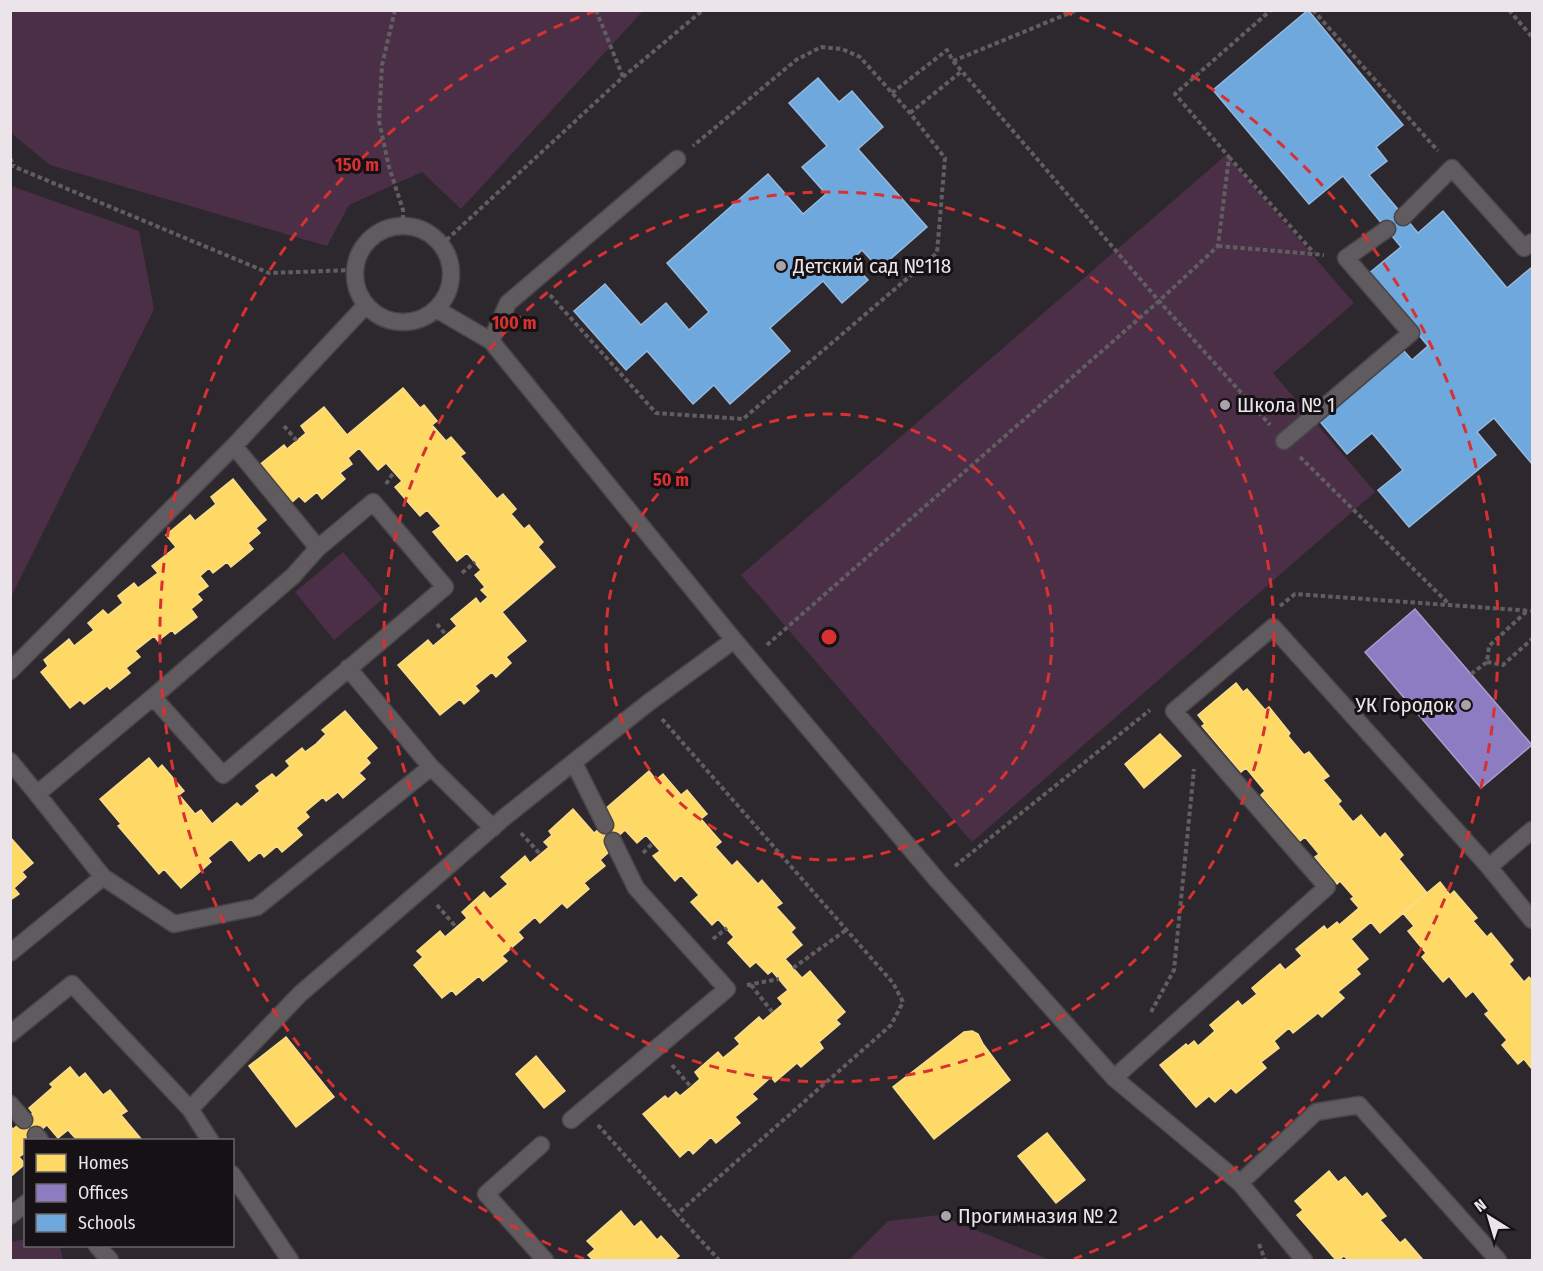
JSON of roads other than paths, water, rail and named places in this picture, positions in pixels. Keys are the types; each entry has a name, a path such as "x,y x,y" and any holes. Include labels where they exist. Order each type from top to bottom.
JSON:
{"lane":[{"path":"491,341 508,303 677,159"},
{"path":"1403,217 1452,168 1524,248 1533,242"},
{"path":"403,226 418,228 441,245 448,257 451,271 450,285 445,298 436,309 423,318 400,322 378,315 366,305 359,295 355,270 358,256 365,244 389,228 403,226"},
{"path":"1284,441 1412,333 1346,258 1388,230"},
{"path":"10,671 234,446 366,305"},
{"path":"436,309 491,341 734,640 937,880 1114,1078 1240,1184 1304,1260"},
{"path":"234,446 318,548"},
{"path":"37,794 293,576 318,548 373,502 445,587 223,775 153,697"},
{"path":"1114,1078 1327,887 1174,711 1273,627 1489,867 1533,920"},
{"path":"190,1109 300,994 493,828 648,703 734,640"},
{"path":"348,668 431,767 493,828"},
{"path":"10,761 103,877 174,924 257,907 431,767"},
{"path":"574,763 605,825"},
{"path":"1489,867 1533,830"},
{"path":"578,1115 727,989 636,888 613,841"},
{"path":"10,953 103,877"},
{"path":"10,1034 72,984 190,1109 209,1139"},
{"path":"10,1104 24,1120"},
{"path":"1240,1184 1316,1112 1359,1105 1498,1260"},
{"path":"541,1145 486,1194 545,1260"},
{"path":"234,1177 290,1260"},
{"path":"10,1216 24,1205"},
{"path":"99,1247 110,1260"}],"place":[{"name":"Детский сад №118","path":"781,266"},
{"name":"Школа № 1","path":"1225,405"},
{"name":"УК Городок","path":"1466,705"},
{"name":"Прогимназия № 2","path":"946,1216"}]}
